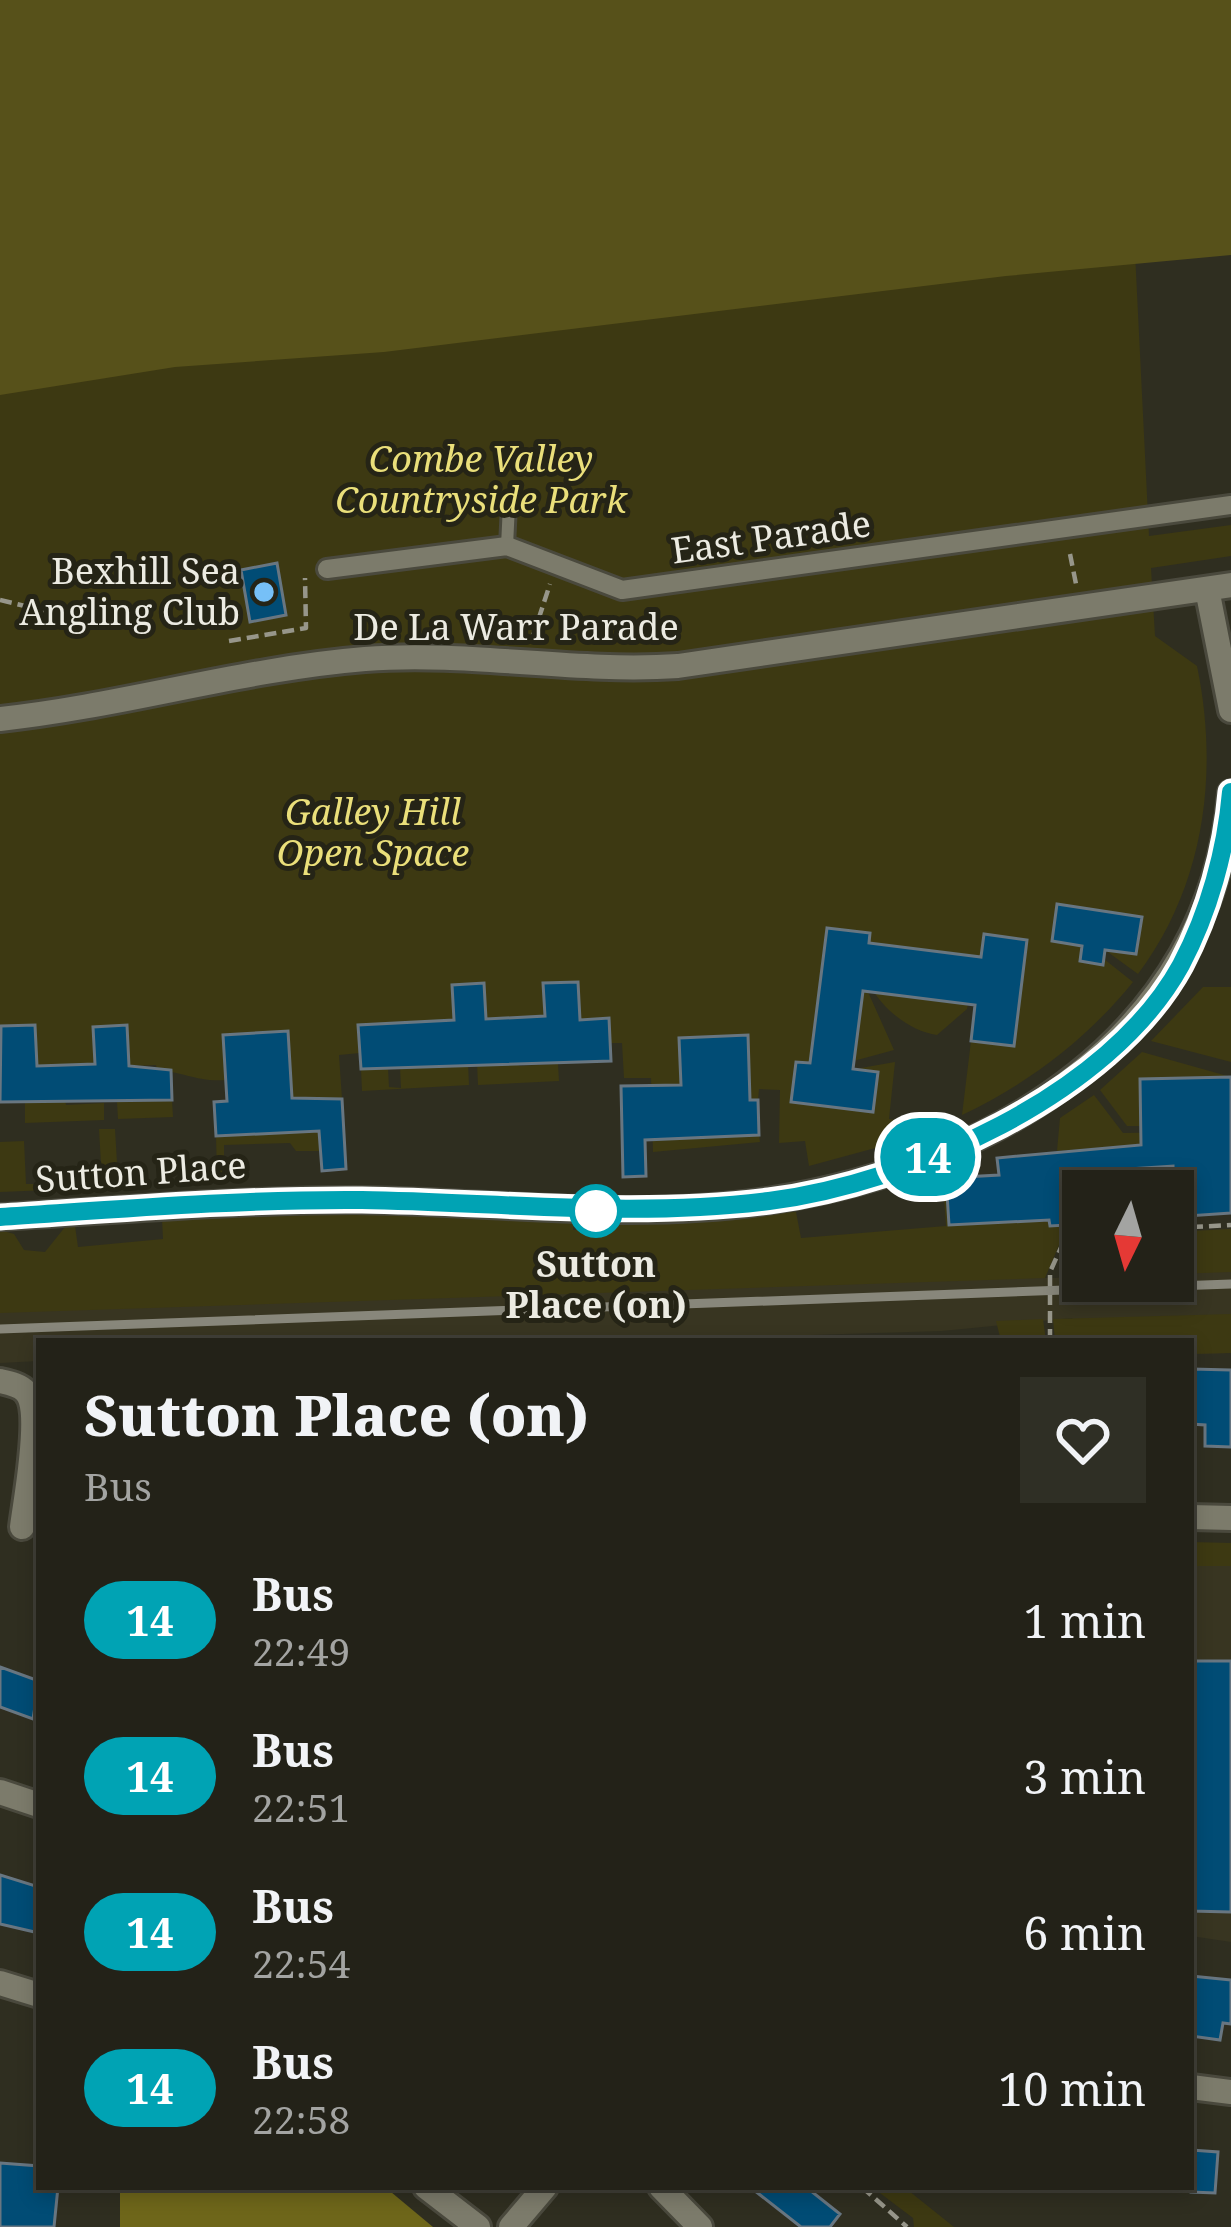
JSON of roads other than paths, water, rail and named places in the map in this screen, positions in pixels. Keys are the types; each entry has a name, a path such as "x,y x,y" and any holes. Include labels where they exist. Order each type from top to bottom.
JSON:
{"street":[{"name":"East Parade","path":"507,546 622,590 1231,506"},
{"path":"327,569 507,546"},
{"path":"1219,587 1231,710"},
{"name":"De La Warr Parade","path":"0,719 88,709 363,659 678,666 1219,587"},
{"name":"Sutton Place","path":"0,1217 281,1200 607,1211 685,1208 772,1201 850,1184 976,1137 1074,1080 1153,1005 1180,966 1202,914 1219,862 1231,793"},
{"path":"0,1381 24,1388 31,1399 34,1471 22,1528"},
{"path":"0,1468 34,1471"},
{"path":"1194,1517 1231,1518"},
{"path":"0,1792 36,1804"},
{"path":"0,1983 36,1994"},
{"path":"1194,2087 1231,2092"},
{"path":"430,2190 478,2227"},
{"path":"511,2227 542,2190"},
{"path":"664,2190 700,2227"}],"lane":[{"path":"507,546 509,505"}],"railway":[{"path":"0,1329 1231,1284"}],"place":[{"name":"Bexhill Sea Angling Club","path":"264,592"},
{"name":"Sutton Place (on)","path":"596,1211"}],"park label":[{"name":"Combe Valley Countryside Park","path":"481,480"},
{"name":"Galley Hill Open Space","path":"373,832"}]}
